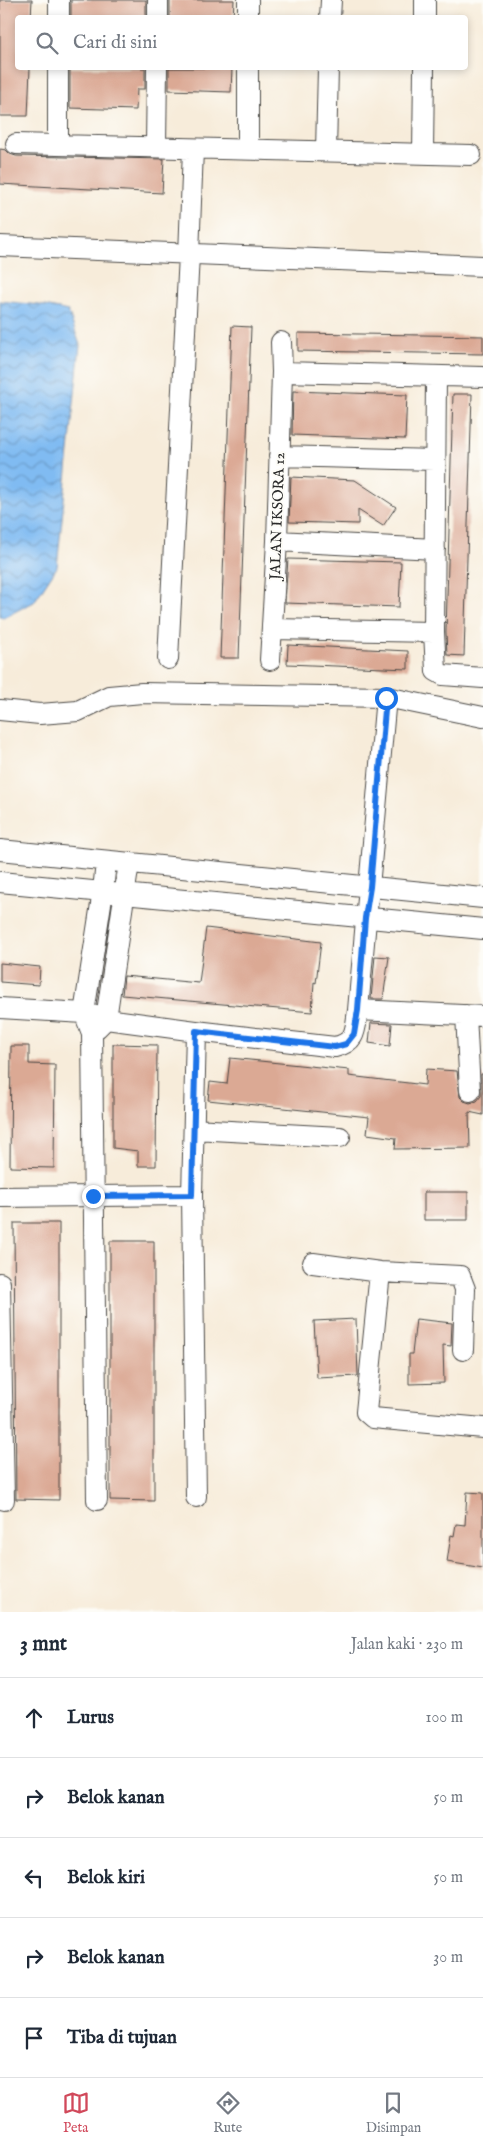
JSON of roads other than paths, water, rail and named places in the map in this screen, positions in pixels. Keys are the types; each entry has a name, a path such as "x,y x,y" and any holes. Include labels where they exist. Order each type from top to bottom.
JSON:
{"street":[{"path":"59,0 59,15"},
{"path":"158,0 158,15"},
{"path":"248,0 248,15"},
{"path":"330,0 330,15"},
{"path":"425,0 425,15"},
{"path":"58,70 58,144"},
{"path":"156,146 157,70"},
{"path":"248,70 248,149"},
{"path":"326,151 328,70"},
{"path":"423,154 424,70"},
{"path":"16,144 471,155"},
{"path":"168,659 193,149"},
{"path":"0,246 483,266"},
{"name":"JALAN IKSORA 12","path":"270,660 280,456 281,342"},
{"path":"282,372 483,377"},
{"path":"436,377 434,632 436,671 442,675 483,678"},
{"path":"280,456 435,460"},
{"path":"277,541 435,549"},
{"path":"272,629 434,632"},
{"path":"0,710 40,714 78,711 109,696 142,693 386,698 483,717"},
{"path":"0,1008 84,1013 106,1019 335,1047 346,1044 354,1034 358,1010 386,698"},
{"path":"0,850 483,898"},
{"path":"97,1500 92,1034 84,1013 106,862"},
{"path":"92,1034 106,1019 129,863"},
{"path":"0,882 483,929"},
{"path":"358,1010 474,1016 470,1091"},
{"path":"196,1031 192,1195 196,1498"},
{"path":"194,1129 340,1136"},
{"path":"0,1197 192,1195"},
{"path":"313,1264 380,1272 460,1276 465,1290 463,1350"},
{"path":"380,1272 366,1412 373,1418 483,1428"},
{"path":"0,1283 4,1500"}],"water":[{"path":"0,301 40,305 68,311 80,345 57,567 34,602 3,618 0,617"}]}
